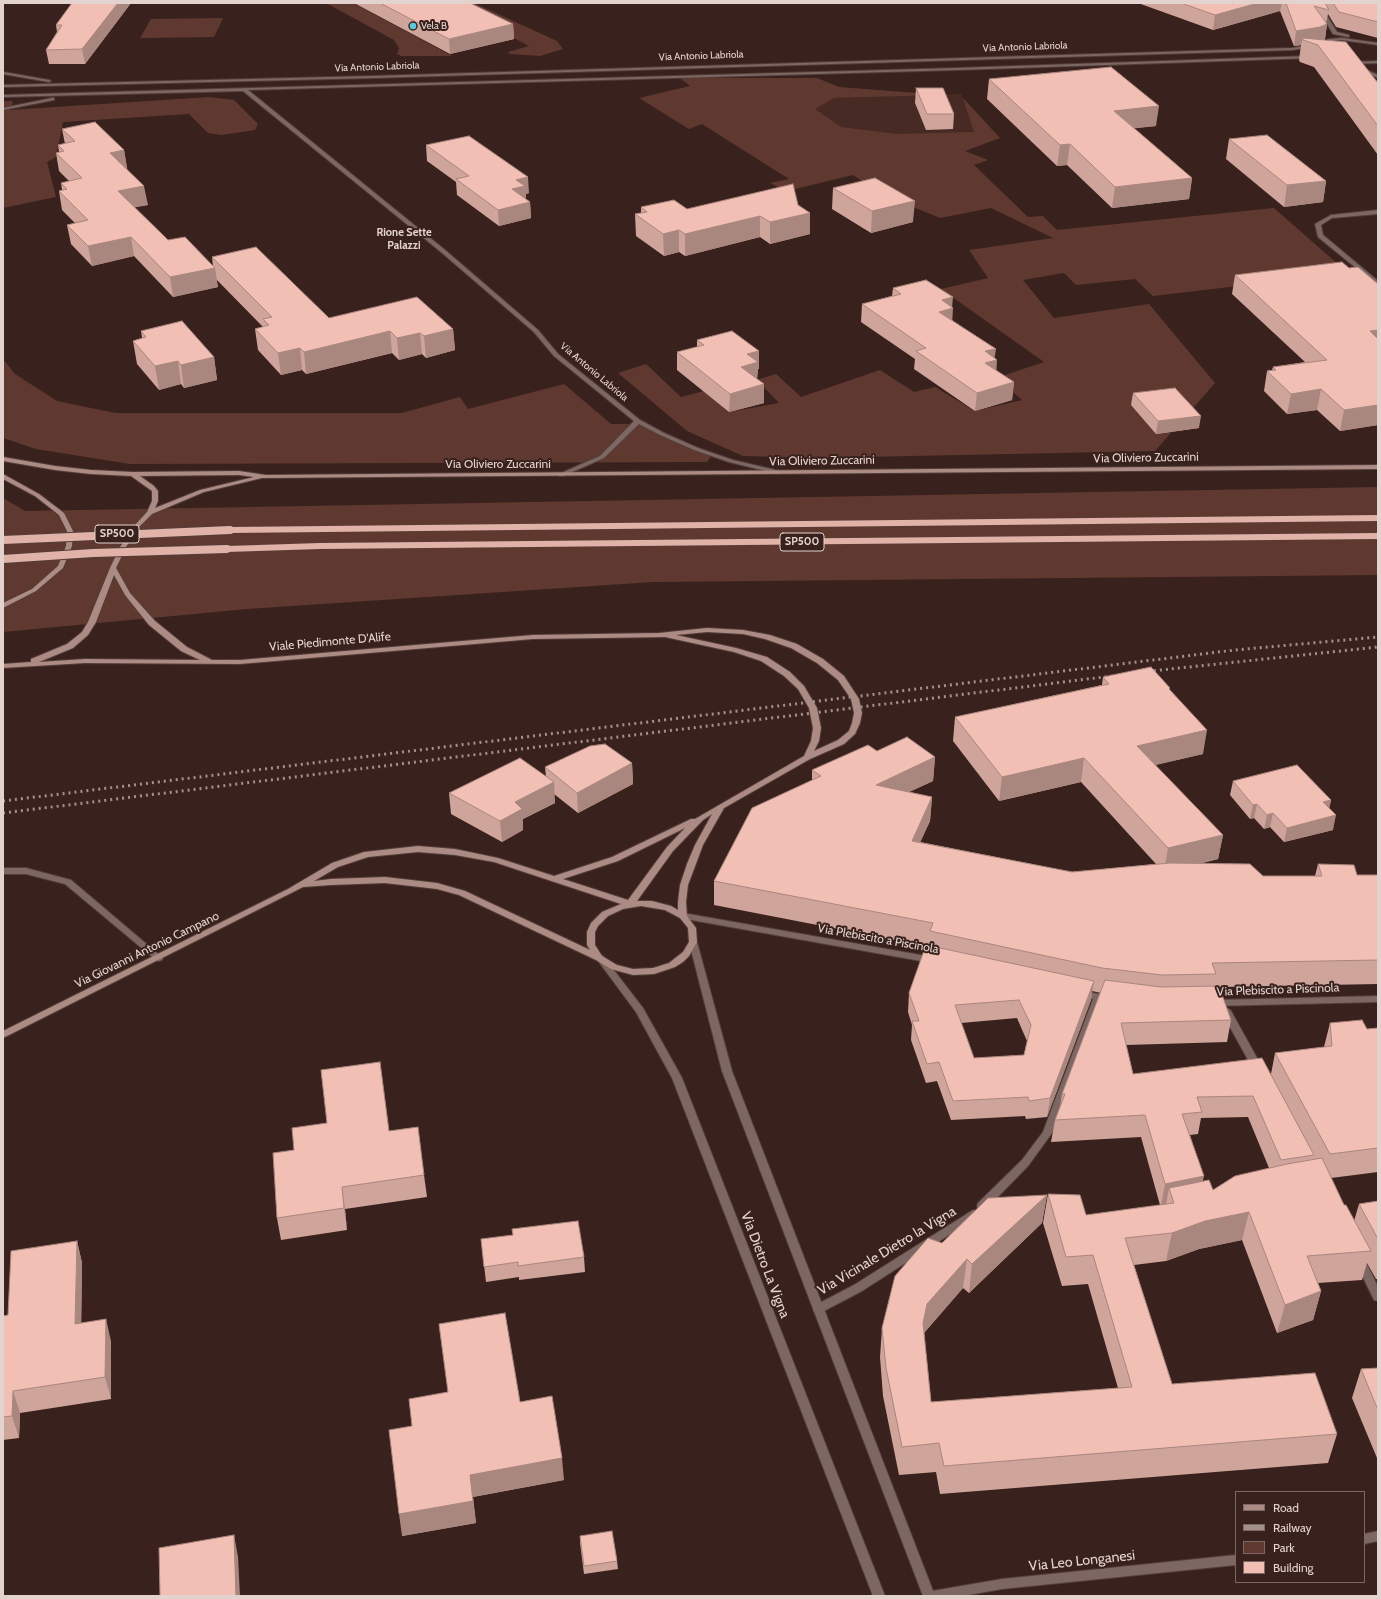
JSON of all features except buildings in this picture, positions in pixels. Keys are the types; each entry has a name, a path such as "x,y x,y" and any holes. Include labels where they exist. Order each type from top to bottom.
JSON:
{"highway":[{"name":"SP500","path":"3,540 230,530 1378,518"},
{"name":"SP500","path":"3,559 93,553 320,546 1378,536"}],"main road":[{"name":"Via Oliviero Zuccarini","path":"3,459 55,468 133,474 239,473 266,477 1378,467"},
{"path":"20,665 48,656 70,646 85,634 95,617 113,568 137,526 150,513 154,501 155,491 152,487 133,474"},
{"path":"3,476 37,495 62,514 70,531 69,546 61,567 34,590 3,606"},
{"name":"Via Oliviero Zuccarini","path":"150,513 202,491 266,477"},
{"path":"113,568 127,594 152,623 184,649 212,662"},
{"name":"Viale Piedimonte D'Alife","path":"3,666 85,661 240,662 533,637 659,635 707,630 743,632 767,637 794,646 820,661 841,678 854,699 858,713 852,732 841,742 807,757 700,818 670,849 630,904"},
{"name":"Viale Piedimonte D'Alife","path":"659,635 743,652 764,659 788,674 801,688 813,708 817,728 815,741 807,757"},
{"path":"683,916 682,902 691,864 699,845 722,805"},
{"path":"555,879 615,859 700,818"},
{"path":"418,849 454,852 495,860 630,904 652,904 668,908 683,916 692,928 693,942 686,954 672,965 654,971 623,970 462,893 437,886 385,880 332,882 302,886 335,866 367,854 418,849"},
{"name":"Via Giovanni Antonio Campano","path":"3,1034 302,886"},
{"path":"599,958 591,945 590,939 594,925 608,912 630,904"}],"street":[{"path":"1317,3 1335,32 1356,39 1377,43"},
{"path":"1335,32 1331,40 1356,39"},
{"name":"Via Antonio Labriola","path":"3,86 1292,48 1319,45 1331,40"},
{"path":"1318,51 1319,45"},
{"name":"Via Antonio Labriola","path":"3,96 1318,57"},
{"path":"1377,74 1347,62 1378,62"},
{"name":"Via Antonio Labriola","path":"3,73 35,79 84,84"},
{"name":"Via Antonio Labriola","path":"245,90 443,251 536,331 556,355 638,421 662,434 696,449 731,461 778,472"},
{"name":"Via Antonio Labriola","path":"3,109 77,94"},
{"path":"1378,212 1331,217 1318,224 1320,236 1378,284"},
{"path":"561,475 602,458 638,421"},
{"path":"3,871 26,871 68,882 159,958"},
{"name":"Via Plebiscito a Piscinola","path":"683,916 939,962"},
{"path":"693,942 727,1071 930,1596"},
{"name":"Via Dietro La Vigna","path":"599,958 640,1010 677,1078 879,1596"},
{"path":"1075,992 1120,1000"},
{"name":"Via Vicinale Dietro la Vigna","path":"818,1309 858,1288 902,1258 970,1217 1025,1163 1047,1133 1098,997"},
{"name":"Via Plebiscito a Piscinola","path":"1207,1004 1378,999"},
{"path":"1222,1003 1261,1073"},
{"name":"Via Vicinale Dietro la Vigna","path":"970,1217 985,1217"},
{"path":"1356,1255 1378,1296"},
{"path":"1365,1539 1378,1536"},
{"name":"Via Leo Longanesi","path":"930,1596 1002,1584 1235,1560"}],"shaded area":[{"path":"961,94 986,141 856,139 773,100"}],"green space":[{"path":"326,3 353,3 452,56 401,56 397,54 399,48 394,40"},
{"path":"448,3 474,3 557,41 563,49 540,56 510,54 508,52 529,46"},
{"path":"223,18 214,37 140,38 151,19"},
{"path":"680,78 817,78 839,87 943,95 834,98 815,109 841,127 897,134 974,132 963,98 1000,138 965,151 988,160 974,165 1028,217 1043,216 1057,230 1274,208 1348,273 1153,296 1135,279 1076,285 1064,273 1023,280 1054,318 1149,304 1215,383 1155,451 813,458 743,456 687,431 618,373 646,364 681,397 704,391 729,412 779,403 757,380 776,374 801,397 880,370 914,392 935,387 975,411 1022,400 996,378 1044,362 941,289 988,278 969,250 1053,238 991,208 940,218 884,195 853,175 787,191 770,183 789,179 702,124 689,129 639,98 690,86"},
{"path":"209,97 234,100 258,124 255,130 221,135 208,133 189,114 63,122 56,157 47,162 56,197 3,208 3,101 13,101 10,110"},
{"path":"3,359 15,374 57,401 115,413 402,413 460,397 468,409 564,384 611,424 644,424 712,455 707,462 130,464 36,449 3,438"},
{"path":"1378,487 1378,575 653,582 247,609 3,632 3,498 25,511"}],"railway":[{"path":"3,801 1235,650 1378,637"},
{"path":"1142,672 1378,647"},
{"path":"3,813 1120,675"}],"place":[{"name":"Vela B","path":"413,26"}],"district":[{"name":"Rione Sette Palazzi","path":"404,239"}]}
